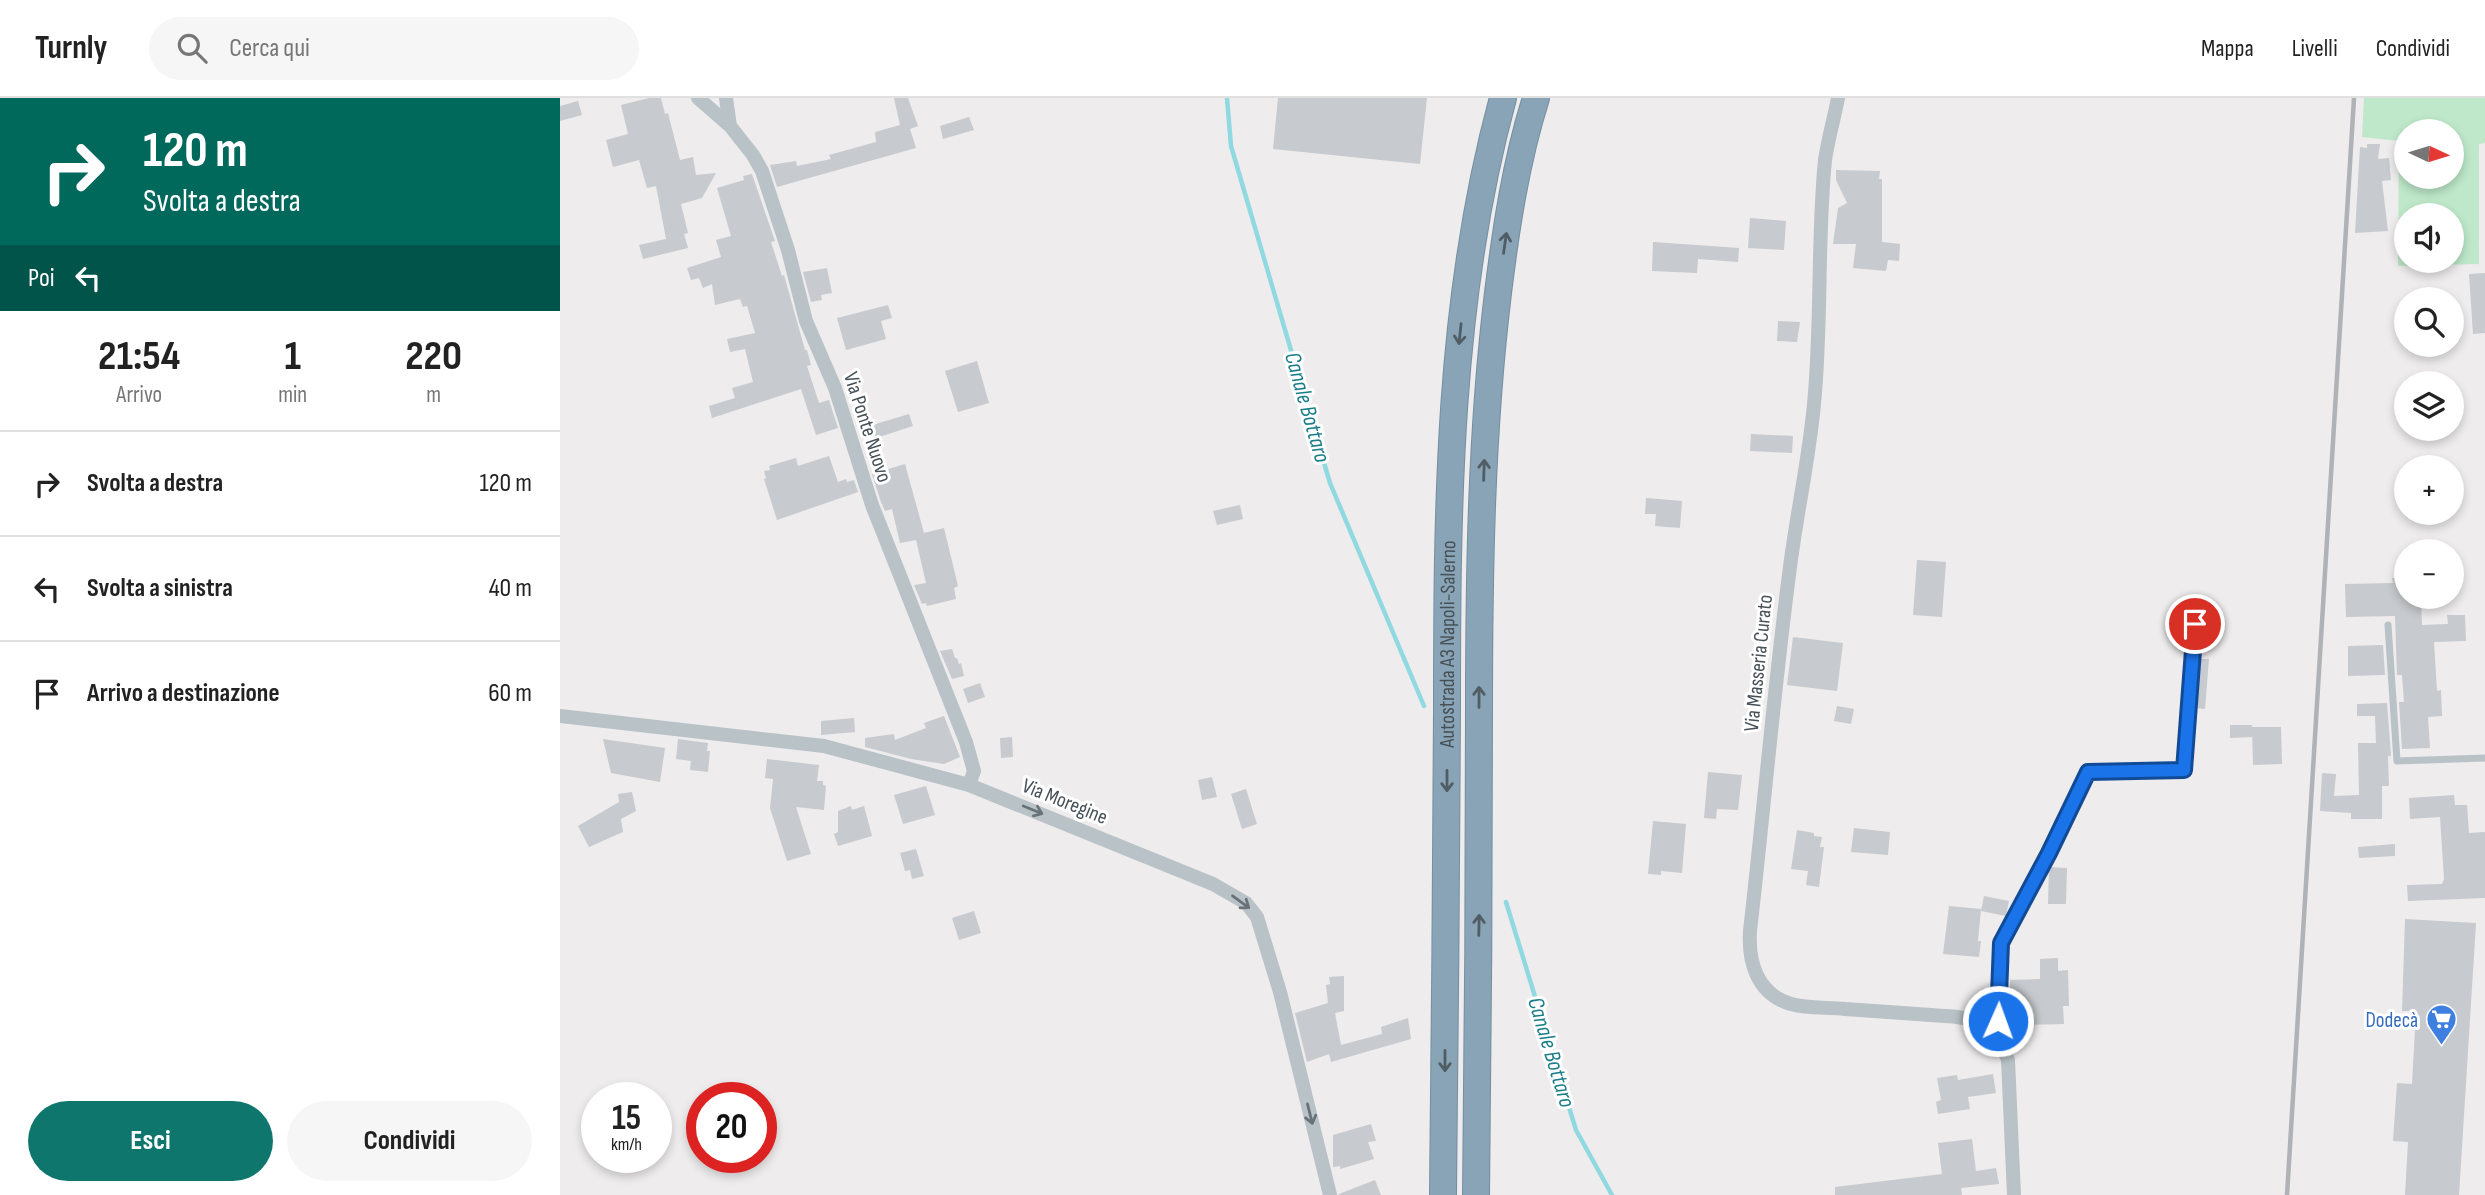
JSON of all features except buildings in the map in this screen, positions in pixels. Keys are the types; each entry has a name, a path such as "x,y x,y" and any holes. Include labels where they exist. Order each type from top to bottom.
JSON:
{"highway":[{"path":"1476,212 1483,127 1489,98"},
{"name":"Autostrada A3 Napoli-Salerno","path":"1443,1195 1448,498 1458,352 1476,212 1503,98"},
{"name":"Autostrada A3 Napoli-Salerno","path":"1476,1195 1479,633 1485,443 1491,352 1503,255 1519,164 1536,98"}],"street":[{"name":"Via Ponte Nuovo","path":"698,98 730,126 753,155 772,198 806,321 835,388 872,505 966,742 974,771 970,785"},
{"path":"726,98 730,126"},
{"name":"Via Masseria Curato","path":"1838,98 1826,157 1815,395 1806,474 1791,559 1749,948 1757,978 1767,990 1791,1004 1962,1018 1976,1021 1997,1037"},
{"name":"Via Moregine","path":"560,716 824,746 970,785 1213,884 1246,903 1257,917 1280,992 1330,1195"},
{"path":"1997,1037 2008,1060 2014,1195"}],"lane":[{"path":"1997,1037 2001,943 2088,772 2184,770 2197,600"},
{"path":"2388,625 2397,761 2485,758"}],"green space":[{"path":"2364,98 2485,98 2485,143 2479,144 2479,264 2464,264 2464,203 2399,203 2399,189 2464,189 2464,119 2394,119 2394,140 2362,137"}],"waterway":[{"name":"Canale Bottaro","path":"1227,98 1231,146 1330,483 1424,706"},
{"name":"Canale Bottaro","path":"1506,902 1576,1130 1612,1195"}],"railway":[{"path":"2287,1195 2354,98"}],"place":[{"name":"Dodecà","path":"2441,1047"}],"route":[{"path":"1998,1021 2001,943 2088,772 2184,770 2195,624"}]}
